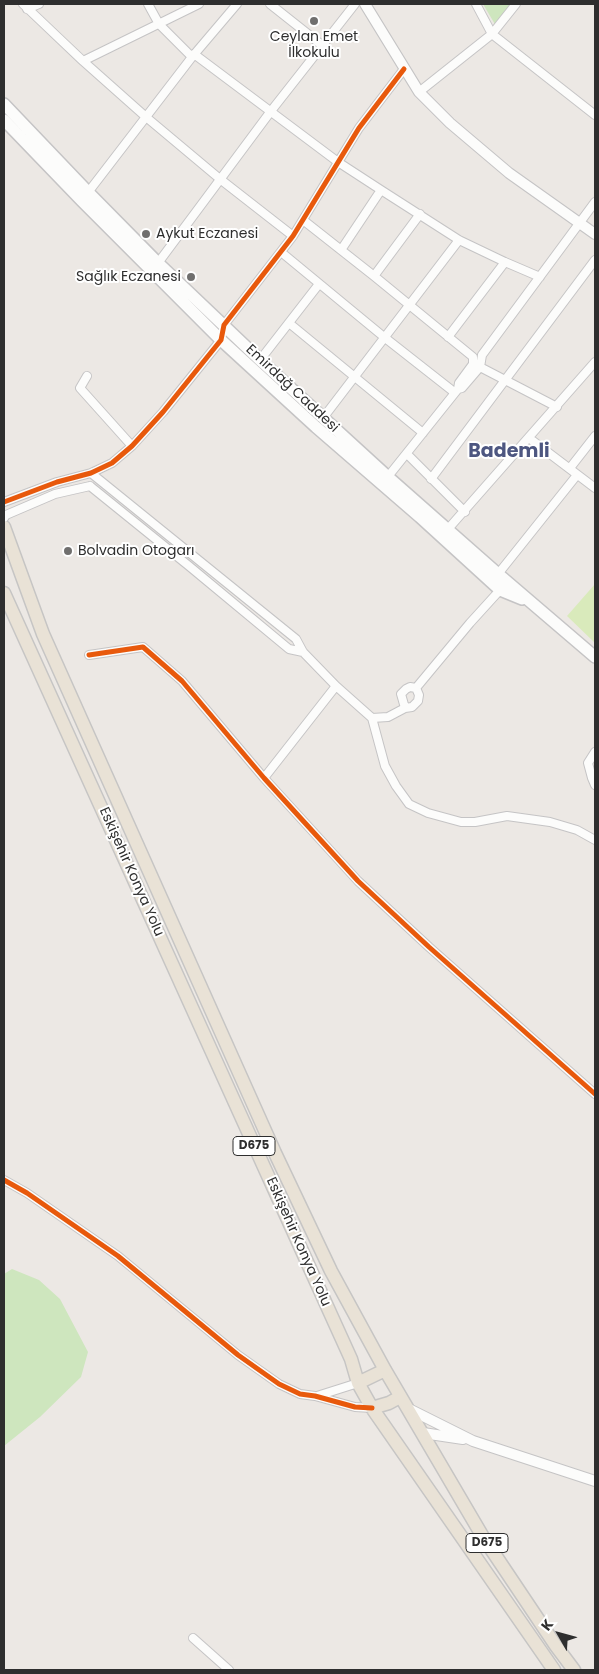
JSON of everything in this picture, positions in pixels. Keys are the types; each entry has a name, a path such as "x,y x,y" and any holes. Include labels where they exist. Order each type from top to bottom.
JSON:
{"highway":[{"name":"D675","path":"4,527 44,634 275,1153 331,1271 400,1397 409,1409 483,1537 574,1670"},
{"name":"Eskişehir Konya Yolu","path":"4,593 351,1359 358,1383 372,1408 554,1670"},
{"path":"358,1383 385,1370"},
{"path":"372,1408 389,1403 400,1397"}],"main road":[{"name":"Emirdağ Caddesi","path":"4,104 85,197 221,340 316,427 448,529 595,657"},
{"name":"Emirdağ Caddesi","path":"4,120 323,418 384,480 500,590 526,600 595,665"}],"street":[{"path":"25,6 39,4"},
{"path":"148,4 159,24 193,56 271,111 338,162 460,240 540,277"},
{"path":"83,61 198,4"},
{"path":"85,197 193,56 237,4"},
{"path":"270,4 323,46"},
{"path":"158,263 271,111 355,4"},
{"path":"365,4 419,92 450,124 509,173 595,234"},
{"path":"476,4 492,34 595,116"},
{"path":"419,92 492,34 516,4"},
{"path":"25,6 146,117 220,179 293,236"},
{"path":"4,502 57,482 91,474 112,463 132,446 221,340 224,325 282,252 359,128 404,69"},
{"path":"341,250 381,190"},
{"path":"456,390 462,388 480,367 482,355 595,202"},
{"path":"374,276 420,214"},
{"path":"303,220 473,357 473,364 456,390 407,454 384,480"},
{"path":"323,418 460,240"},
{"path":"282,252 384,337 456,390"},
{"path":"431,479 595,260"},
{"path":"448,337 504,262"},
{"path":"260,360 319,284"},
{"path":"289,322 423,433"},
{"path":"448,529 595,363"},
{"path":"480,367 556,407"},
{"path":"87,376 80,388 132,446"},
{"path":"570,468 595,436"},
{"path":"529,438 595,488"},
{"path":"407,454 465,512"},
{"path":"90,486 91,474"},
{"path":"91,474 296,639 302,652 372,718 385,766 409,804 428,813 461,822 475,822 507,816 550,822 577,830 595,840"},
{"path":"498,574 578,475"},
{"path":"4,518 6,515 55,494 90,486"},
{"path":"90,486 289,648 302,652"},
{"path":"416,688 500,590"},
{"path":"89,656 143,647 182,681 264,778 358,881 429,947 595,1094"},
{"path":"264,778 336,686"},
{"path":"405,708 401,694 410,687 416,688"},
{"path":"372,718 388,717 405,708 412,707 418,701 419,695 416,688"},
{"path":"595,752 588,764 595,785"},
{"path":"4,1180 27,1193 118,1256 238,1355 279,1384 300,1394 315,1396 355,1407 372,1408"},
{"path":"338,1390 348,1381 352,1372 351,1359"},
{"path":"315,1396 358,1383"},
{"path":"409,1409 471,1440 595,1481"},
{"path":"423,1433 471,1440"},
{"path":"193,1638 229,1670"}],"green space":[{"path":"483,4 513,4 496,26"},
{"path":"595,584 595,643 567,616"},
{"path":"12,1269 39,1280 60,1299 88,1352 81,1377 40,1417 4,1446 4,1274"}],"cycle path":[{"path":"4,502 57,482 91,473 112,463 132,446 163,412 221,340 224,325 293,236 359,128 404,69"},
{"path":"89,655 143,647 182,681 264,778 358,881 429,947 595,1094"},
{"path":"4,1180 27,1193 118,1256 238,1355 279,1384 300,1394 315,1396 355,1407 372,1408"}],"place":[{"name":"Ceylan Emet İlkokulu","path":"314,21"},
{"name":"Aykut Eczanesi","path":"146,234"},
{"name":"Sağlık Eczanesi","path":"191,277"},
{"name":"Bolvadin Otogarı","path":"68,551"}],"district":[{"name":"Bademli","path":"509,452"}]}
